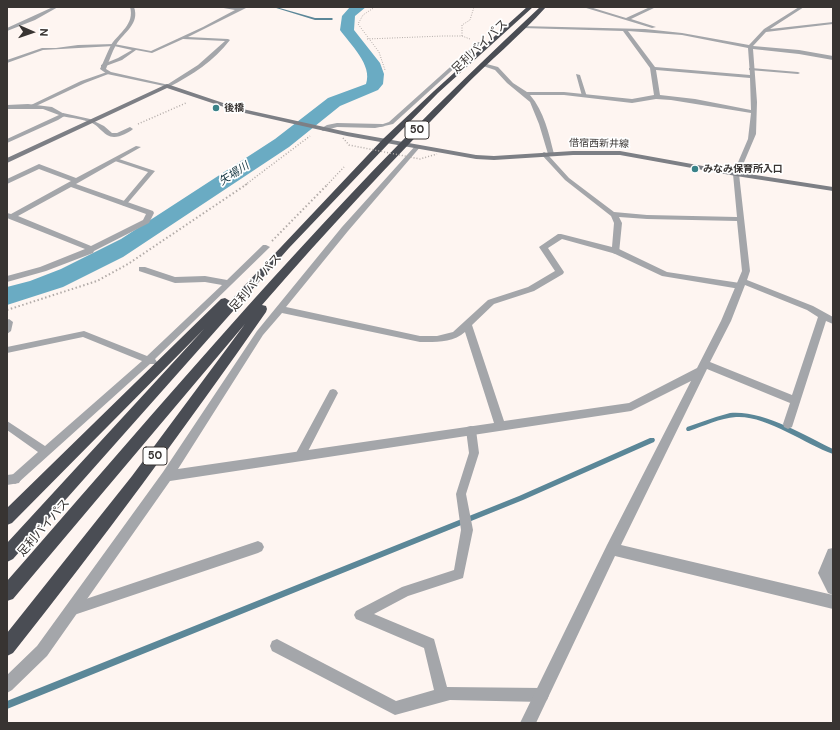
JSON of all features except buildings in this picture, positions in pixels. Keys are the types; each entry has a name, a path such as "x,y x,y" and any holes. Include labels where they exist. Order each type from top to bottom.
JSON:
{"highway":[{"name":"足利バイパス","path":"7,554 286,246 386,141 436,92 530,7"},
{"name":"足利バイパス","path":"7,593 297,259 403,144 543,7"},
{"name":"50","path":"7,518 154,363 286,246"},
{"name":"50","path":"7,647 87,547 221,368 297,259"}],"street":[{"path":"7,30 56,7"},
{"path":"132,7 134,13 130,26 114,45 103,66 106,71 109,73 167,86 199,97"},
{"path":"585,7 682,34 750,47 799,52 833,58"},
{"path":"627,19 654,7"},
{"path":"528,723 612,549 726,321 746,271 736,174 738,164 752,136 754,112 750,47 753,42 765,31 802,7"},
{"path":"765,31 833,23"},
{"path":"522,27 606,28 682,34"},
{"path":"624,30 653,68 657,96"},
{"path":"280,309 420,339 437,339 456,335 491,302 531,289 560,272 543,247 561,236 616,251 618,223 614,215 567,179 547,154 542,120 529,97 502,76 500,70 496,67 483,65"},
{"path":"653,68 752,77"},
{"path":"7,161 167,86"},
{"path":"524,94 548,93 632,102 657,96 702,101 754,112"},
{"name":"借宿西新井線","path":"199,97 236,110 298,124 356,136 484,158 547,154 620,153 638,155 736,174 833,189"},
{"path":"12,113 32,106"},
{"path":"7,107 32,106 59,112 62,115 7,141"},
{"path":"322,129 328,126 338,125 364,127 382,126"},
{"path":"7,685 42,651 167,476 260,333 345,229 418,146"},
{"path":"9,216 138,148"},
{"path":"7,182 39,166 73,183 150,213 146,221 90,251 43,269 7,279"},
{"path":"614,215 741,219"},
{"path":"9,216 87,246 90,251"},
{"path":"741,284 810,308 833,321"},
{"path":"788,424 823,316"},
{"path":"467,324 500,426"},
{"path":"167,476 631,407 702,367 796,401"},
{"path":"612,549 833,602"},
{"path":"833,554 825,572 833,588"}],"lane":[{"path":"220,7 239,9"},
{"path":"7,62 42,49 78,46 114,45 134,50 152,52 204,28 239,9 246,7"},
{"path":"167,86 188,76 216,55 228,40 180,38"},
{"path":"382,126 392,123 480,43 489,44"},
{"path":"103,66 120,59 134,50"},
{"path":"751,69 798,73"},
{"path":"32,106 83,82 109,73"},
{"path":"578,75 585,96"},
{"path":"62,115 90,122 102,127 112,135 130,129"},
{"path":"117,160 152,171 124,204"},
{"path":"11,479 154,363 227,283 266,246"},
{"path":"616,251 665,274 741,284"},
{"path":"142,268 176,280 205,279 227,283"},
{"path":"7,331 9,322"},
{"path":"7,350 84,334 154,363"},
{"path":"300,456 333,393"},
{"path":"7,425 45,452"},
{"path":"442,695 429,644 360,615 406,590 459,574 467,530 461,494 474,453 471,430"},
{"path":"71,610 258,547"},
{"path":"277,646 395,708 450,693 542,695"}],"path":[{"path":"375,7 363,15 358,24 381,55 385,63 385,70"},
{"path":"462,36 462,25 470,20 474,7"},
{"path":"368,39 462,36 480,43"},
{"path":"130,129 199,97"},
{"path":"7,310 76,289 97,281 128,264 264,172 322,129"},
{"path":"356,136 352,141 359,146 360,152"},
{"path":"343,138 349,145 420,159 437,154"},
{"path":"266,246 347,164"}],"waterway":[{"path":"274,7 315,19 332,19"},
{"name":"矢場川","path":"7,296 54,281 100,260 129,244 282,143 334,102 372,87 375,84 376,74 372,63 347,30 346,22 348,16 360,7"},
{"name":"矢場川","path":"340,19 346,19"},
{"path":"689,429 723,417 743,415 764,420 833,452"},
{"path":"7,705 521,498 652,440"}],"place":[{"name":"後橋","path":"216,108"},
{"name":"みなみ保育所入口","path":"695,169"}]}
